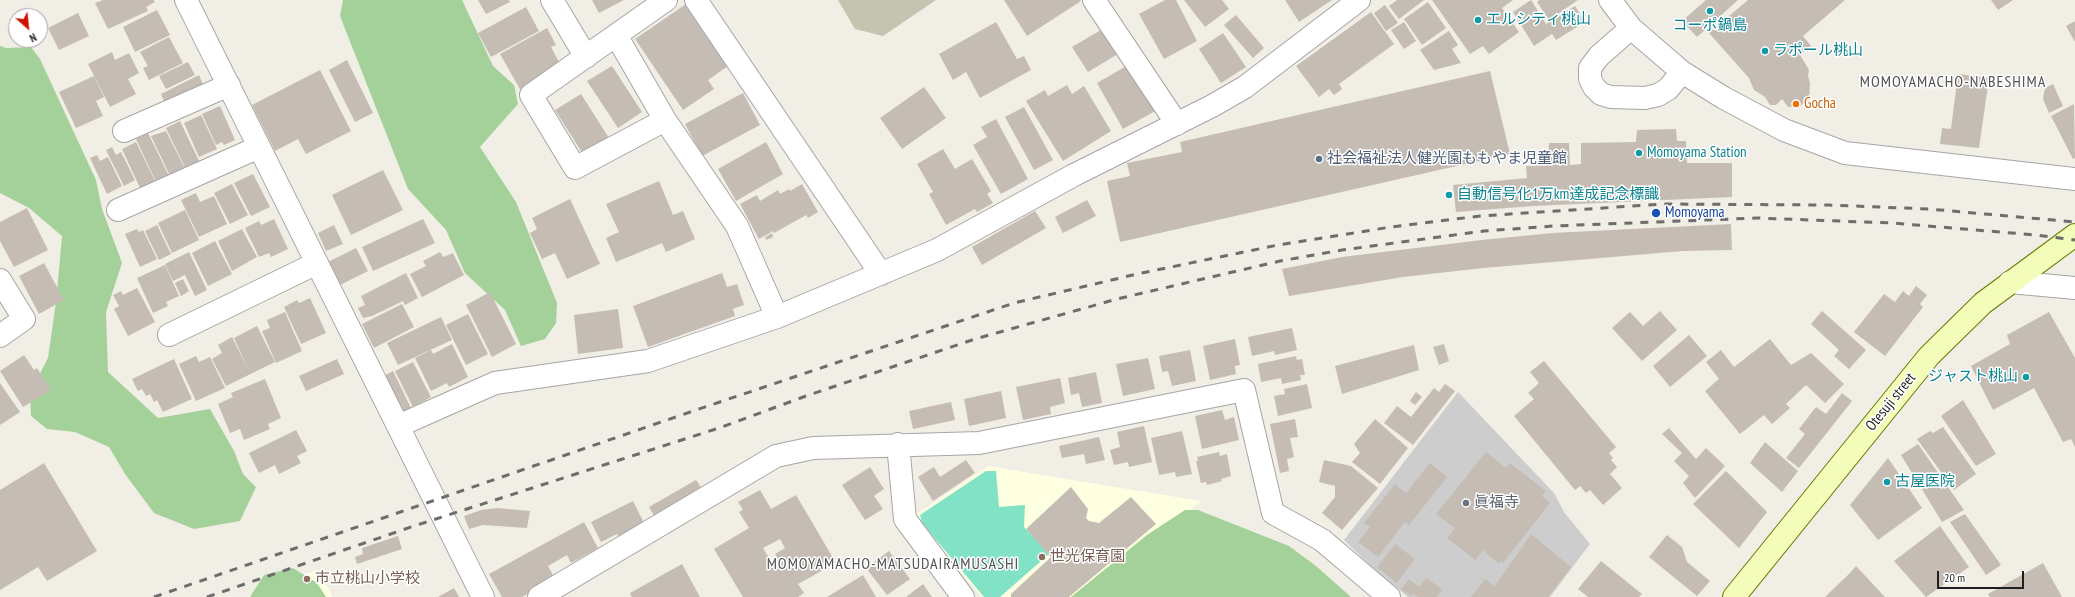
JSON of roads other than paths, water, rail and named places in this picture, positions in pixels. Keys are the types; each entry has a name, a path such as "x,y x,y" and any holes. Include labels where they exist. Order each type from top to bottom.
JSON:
{"street":[{"path":"186,0 483,597"},
{"path":"552,0 586,57"},
{"path":"665,120 575,168 531,95 666,0"},
{"path":"696,0 881,274"},
{"path":"1094,0 1177,124"},
{"path":"398,426 495,383 648,361 777,317 937,250 1074,175 1177,124 1245,87 1359,0"},
{"path":"1610,0 1631,28 1682,72 1724,98 1784,130 1845,153 2075,178"},
{"path":"1631,28 1598,56 1590,68 1590,79 1594,87 1601,94 1611,97 1645,98 1658,95 1668,89 1682,72"},
{"path":"616,35 665,120 737,226 777,317"},
{"path":"124,131 229,85"},
{"path":"118,210 259,147"},
{"name":"Otesuji street","path":"1734,597 1929,356 1983,303 2075,235"},
{"path":"169,335 317,263"},
{"path":"0,280 24,319 0,336"},
{"path":"2010,282 2075,288"},
{"path":"539,597 776,456 813,448 898,444 979,443 1244,390 1273,513 1322,540 1389,597"},
{"path":"898,444 905,519 963,597"}],"railway":[{"path":"154,597 696,410 1014,303 1137,274 1278,245 1391,227 1480,216 1664,204 1828,205 1929,209 2075,222"},
{"path":"207,597 414,526 719,428 806,396 975,339 1117,299 1280,261 1342,250 1484,231 1554,226 1757,218 1892,223 2036,235 2075,240"}],"place":[{"name":"コーポ鍋島","path":"1710,11"},
{"name":"エルシティ桃山","path":"1478,20"},
{"name":"ラポール桃山","path":"1765,51"},
{"name":"Gocha","path":"1796,104"},
{"name":"Momoyama Station","path":"1639,153"},
{"name":"社会福祉法人健光園ももやま児童館","path":"1319,159"},
{"name":"自動信号化1万km達成記念標識","path":"1449,195"},
{"name":"Momoyama","path":"1656,213"},
{"name":"ジャスト桃山","path":"2026,377"},
{"name":"古屋医院","path":"1887,482"},
{"name":"眞福寺","path":"1466,503"},
{"name":"世光保育園","path":"1042,557"},
{"name":"市立桃山小学校","path":"307,579"}],"district":[{"name":"MOMOYAMACHO-NABESHIMA","path":"1953,82"},
{"name":"MOMOYAMACHO-MATSUDAIRAMUSASHI","path":"893,564"}]}
